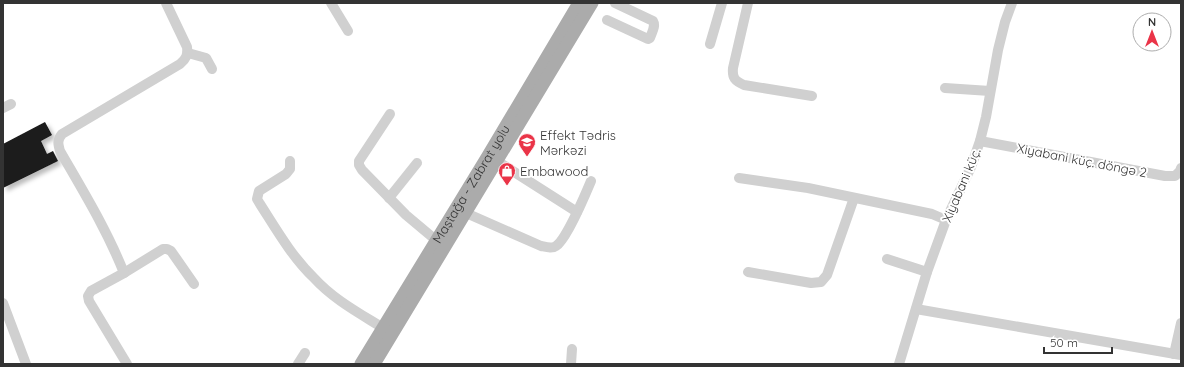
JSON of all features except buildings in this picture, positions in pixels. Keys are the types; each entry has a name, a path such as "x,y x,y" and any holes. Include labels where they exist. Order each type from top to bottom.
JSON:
{"main road":[{"name":"Maştağa - Zabrat yolu","path":"361,364 437,241 579,3"},
{"path":"374,364 466,214 592,3"}],"street":[{"path":"124,273 99,219 60,151 58,144 59,138 62,134 186,59 188,53 187,47 166,3"},
{"path":"331,3 348,31"},
{"path":"607,20 648,39 650,38 655,23 653,21 615,3"},
{"path":"710,44 722,3"},
{"path":"748,3 733,68 732,75 736,82 744,85 812,96"},
{"name":"Xiyabani küç.","path":"899,364 927,272 946,220 971,167 980,141 998,50 1005,22 1012,3"},
{"path":"188,53 206,58 212,69"},
{"path":"945,88 990,91"},
{"path":"390,114 359,161 359,165 362,170 406,215 437,241"},
{"name":"Xiyabani küç. döngə 2","path":"980,141 1165,176 1175,176 1181,168"},
{"path":"290,161 290,169 286,174 259,190 257,199 284,241 314,278 329,292 383,328"},
{"path":"497,161 577,212"},
{"path":"389,198 417,163"},
{"path":"738,178 808,188 932,214 946,220"},
{"path":"466,214 549,248 556,246 561,241 592,181"},
{"path":"748,272 811,283 820,282 827,275 854,198"},
{"path":"127,364 89,301 88,296 92,291 163,249 171,251 194,284"},
{"path":"887,259 927,272"},
{"path":"3,303 7,327 26,364"},
{"path":"916,309 1178,355 1181,323"},
{"path":"571,364 572,349"},
{"path":"298,364 305,353"}],"place":[{"name":"Effekt Tədris Mərkəzi","path":"527,157"},
{"name":"Embawood","path":"507,186"}]}
